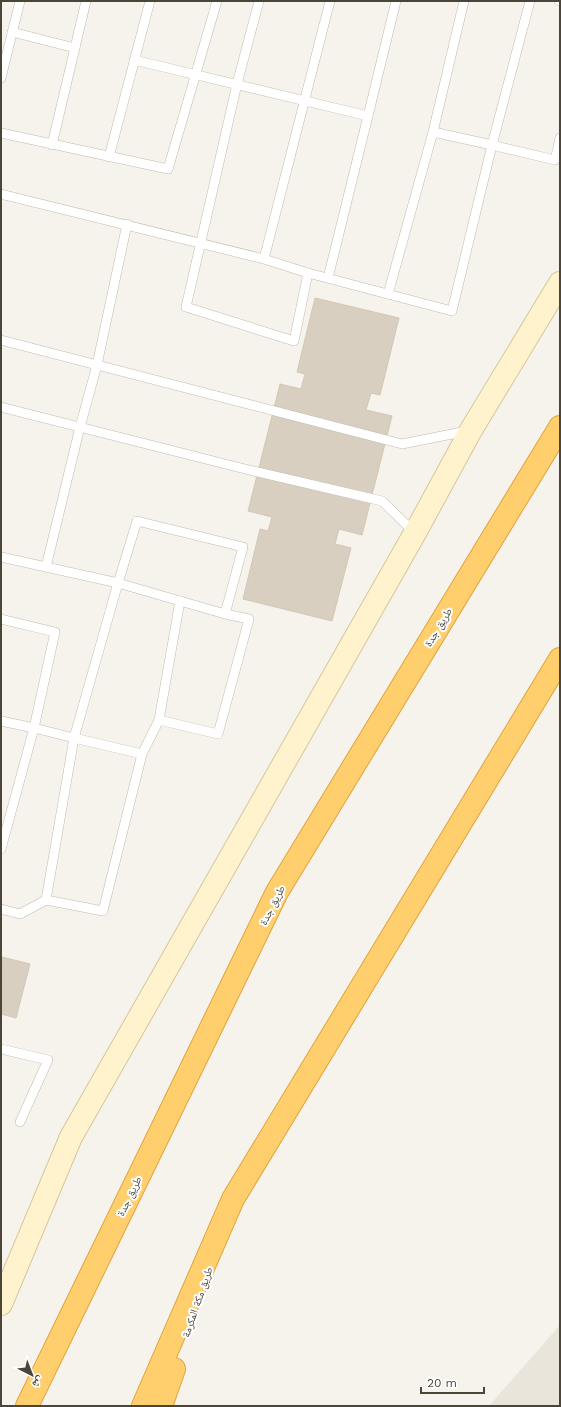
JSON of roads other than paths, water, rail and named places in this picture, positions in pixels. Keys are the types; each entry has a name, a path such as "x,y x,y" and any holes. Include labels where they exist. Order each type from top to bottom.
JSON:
{"highway":[{"name":"طريق جدة","path":"27,1406 277,892 560,427"},
{"path":"143,1406 233,1199 560,659"},
{"name":"طريق مكة المكرمة","path":"161,1406 233,1199"}],"street":[{"path":"1,1304 71,1137 415,533 471,430 560,283"}],"lane":[{"path":"1,78 20,1"},
{"path":"52,145 86,1"},
{"path":"109,157 150,1"},
{"path":"1,134 168,169 217,1"},
{"path":"258,1 237,84 186,307 294,341 308,273"},
{"path":"264,259 303,100 330,1"},
{"path":"328,278 396,1"},
{"path":"388,294 433,132 464,1"},
{"path":"1,194 201,242 264,259 308,273 452,311 492,145 530,1"},
{"path":"12,32 75,48"},
{"path":"134,60 368,116"},
{"path":"433,132 555,160 560,138"},
{"path":"46,567 80,427 97,365 127,224"},
{"path":"1,340 402,444 471,430"},
{"path":"1,407 241,468 382,501 415,533"},
{"path":"46,900 74,738 137,521 243,547 225,614"},
{"path":"1,557 118,583 225,614 249,619 218,734 159,720"},
{"path":"1,909 20,914 46,900 103,912 142,754 159,720 180,601"},
{"path":"1,619 55,632 34,728 1,849"},
{"path":"1,721 142,754"},
{"path":"1,1048 48,1060 20,1122"}]}
